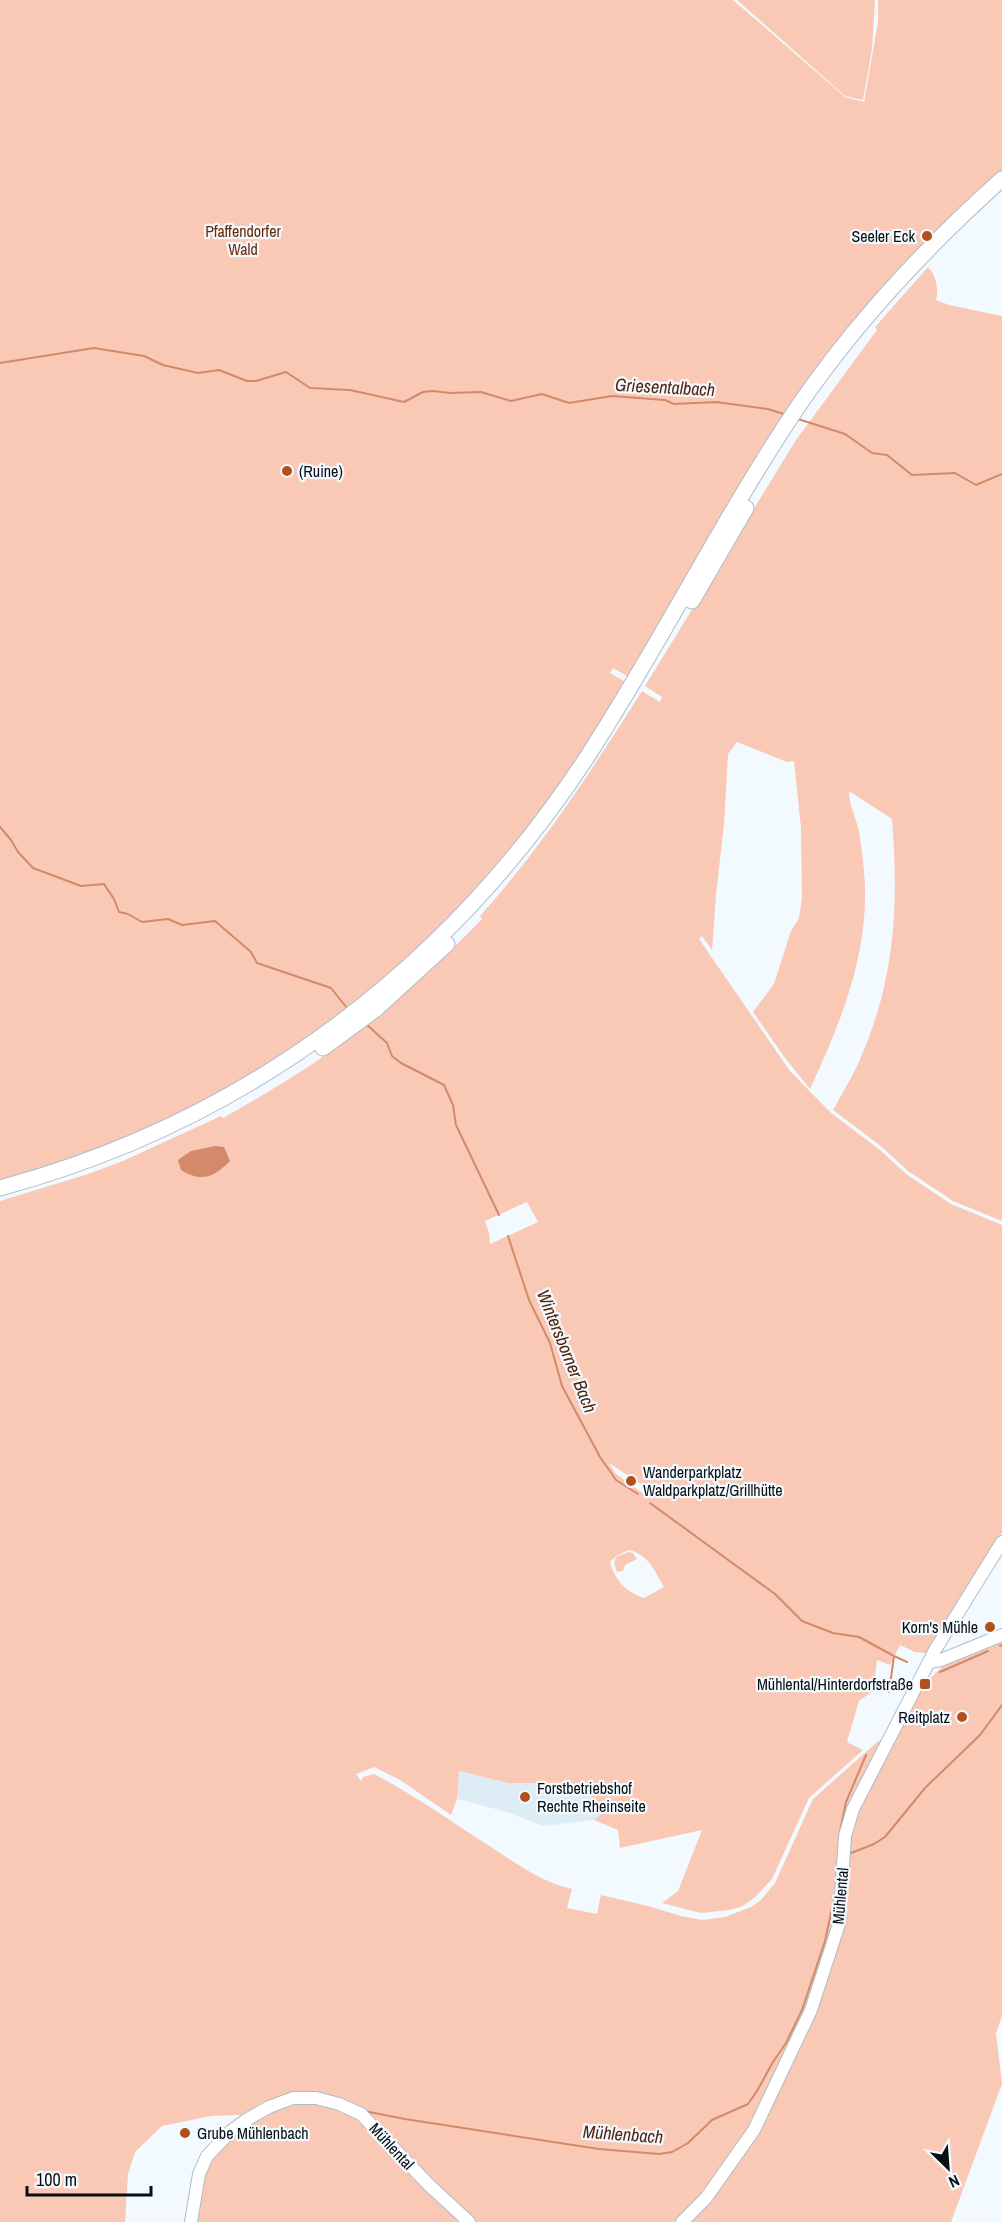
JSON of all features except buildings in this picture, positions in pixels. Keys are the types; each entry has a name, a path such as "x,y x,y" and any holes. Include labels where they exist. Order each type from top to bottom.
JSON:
{"highway":[{"path":"0,1199 74,1177 120,1159 165,1140 224,1105 350,1016 468,917 522,848 587,756 724,535 798,408 916,261 1002,179"},
{"path":"863,328 1002,192"},
{"path":"0,1188 49,1174 116,1150 224,1105"}],"street":[{"name":"Mühlental","path":"682,2222 706,2198 750,2137 811,2010 839,1924 845,1836 850,1817 929,1662 1002,1542"},
{"path":"929,1662 941,1660 1002,1635"},
{"name":"Mühlental","path":"191,2222 199,2174 207,2156 218,2144 246,2121 269,2107 293,2098 316,2098 339,2104 365,2117 429,2185 469,2222"}],"shaded area":[{"path":"215,1146 224,1147 230,1161 219,1171 202,1177 181,1170 178,1160 191,1151"},
{"name":"Forstbetriebshof Rechte Rheinseite","path":"458,1771 508,1783 557,1783 558,1792 590,1794 603,1814 594,1820 543,1826 507,1812 457,1799"}],"green space":[{"name":"Pfaffendorfer Wald","path":"0,0 733,0 845,97 864,102 878,22 878,0 1002,0 1002,172 859,314 817,369 632,679 613,668 610,673 629,684 590,749 495,872 386,978 302,1043 174,1121 0,1185"},
{"path":"737,0 875,0 872,49 863,100 845,96"},
{"path":"928,267 936,282 936,300 1002,316 1002,1221 953,1201 908,1171 882,1147 833,1110 854,1072 870,1035 887,975 895,883 892,819 849,791 859,831 864,873 864,913 861,939 841,1015 810,1089 753,1012 774,984 791,931 799,918 802,897 801,828 794,761 787,762 737,742 728,754 712,950 702,936 699,939 790,1071 831,1113 880,1150 906,1174 951,1204 1002,1225 1002,1533 926,1653 915,1652 900,1645 890,1665 877,1660 873,1691 859,1701 847,1742 863,1750 809,1798 772,1879 743,1906 730,1910 701,1913 662,1903 678,1891 702,1830 620,1848 618,1830 594,1820 603,1813 590,1794 557,1792 557,1783 508,1783 459,1771 457,1799 451,1815 400,1780 374,1767 356,1774 361,1781 363,1777 374,1774 530,1872 572,1889 567,1908 597,1914 601,1895 703,1920 725,1917 751,1907 761,1900 775,1883 813,1799 876,1743 887,1736 853,1796 845,1824 836,1924 809,2000 746,2134 699,2203 678,2222 475,2222 432,2183 365,2114 316,2096 244,2120 240,2115 211,2116 162,2126 135,2152 128,2174 125,2222 0,2222 0,1201 123,1161 221,1116 223,1118 301,1072 356,1033 443,958 482,919 480,916 503,890 566,807 642,691 660,702 662,697 645,686 796,440 877,330 875,327","holes":["527,1202 538,1222 490,1244 485,1221","609,1463 648,1489 644,1494 615,1473","629,1550 636,1552 646,1559 664,1587 644,1598 632,1592 622,1585 612,1569 610,1562 616,1556"]},
{"path":"629,1552 633,1553 637,1559 625,1565 623,1571 617,1572 614,1563 616,1557"},
{"path":"1002,1640 1002,2016 996,2033 1002,2084 951,2222 686,2222 754,2138 819,2001 848,1849 862,1797 921,1687 946,1663"},
{"path":"315,2099 361,2117 465,2222 196,2222 201,2174 218,2145 269,2108"}],"waterway":[{"name":"Griesentalbach","path":"0,363 94,348 144,356 163,365 198,373 219,370 247,381 256,381 286,372 310,388 350,390 404,402 423,392 433,391 481,392 511,401 542,394 569,403 612,396 665,400 674,404 716,402 768,409 787,415"},
{"name":"Griesentalbach","path":"798,419 845,434 872,453 887,455 912,475 955,473 976,485 1002,474"},
{"name":"Wintersborner Bach","path":"0,827 33,868 81,886 104,884 119,912 142,922 168,919 182,925 215,921 251,952 257,963 331,988 347,1008"},
{"name":"Wintersborner Bach","path":"365,1023 387,1043 392,1056 444,1085 453,1105 456,1125 499,1215"},
{"name":"Wintersborner Bach","path":"508,1236 529,1300 550,1343 562,1386 600,1457 616,1480 638,1494"},
{"name":"Wintersborner Bach","path":"650,1503 775,1594 802,1621 833,1633 859,1637 894,1656"},
{"name":"Mühlenbach","path":"940,1672 988,1651"},
{"name":"Mühlenbach","path":"889,1692 894,1656 907,1662"},
{"name":"Mühlenbach","path":"851,1853 885,1837 925,1788 980,1735 1002,1705"},
{"name":"Mühlenbach","path":"840,1831 846,1802 866,1755"},
{"name":"Mühlenbach","path":"364,2111 599,2149 659,2154 672,2152 688,2143 712,2120 748,2104 757,2091 786,2043 802,2010 825,1941 836,1890"}],"place":[{"name":"Seeler Eck","path":"927,236"},
{"name":"(Ruine)","path":"287,471"},
{"name":"Wanderparkplatz Waldparkplatz/Grillhütte","path":"631,1481"},
{"name":"Korn's Mühle","path":"990,1627"},
{"name":"Mühlental/Hinterdorfstraße","path":"925,1684"},
{"name":"Reitplatz","path":"962,1717"},
{"name":"Forstbetriebshof Rechte Rheinseite","path":"525,1797"},
{"name":"Grube Mühlenbach","path":"185,2133"}]}
